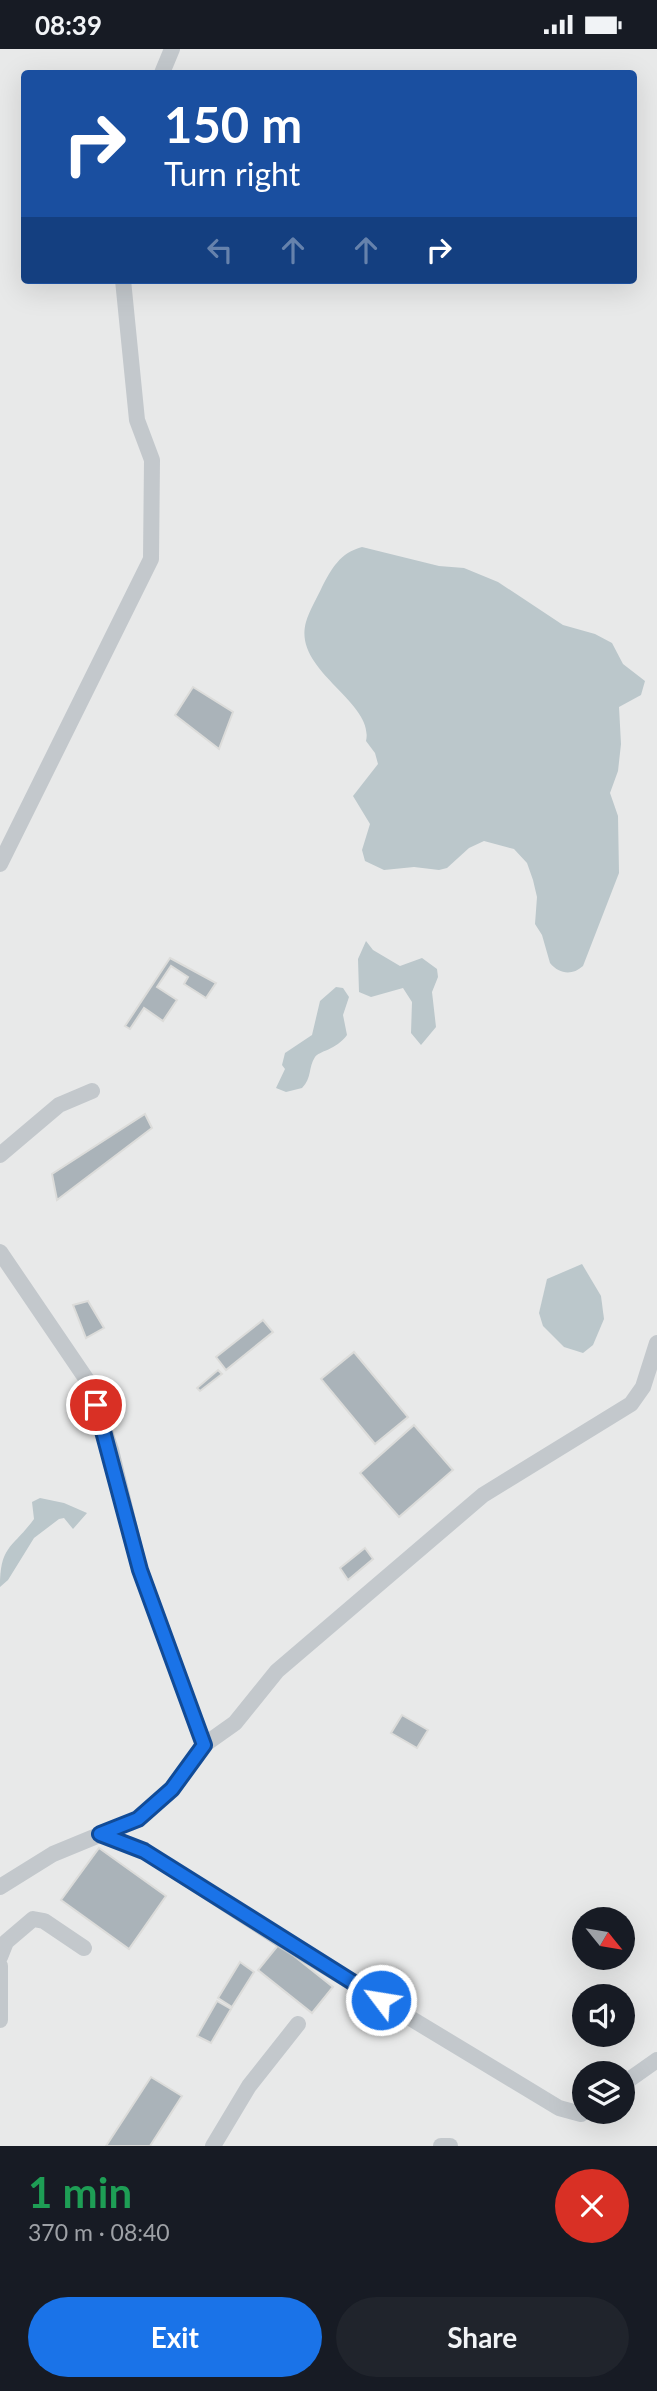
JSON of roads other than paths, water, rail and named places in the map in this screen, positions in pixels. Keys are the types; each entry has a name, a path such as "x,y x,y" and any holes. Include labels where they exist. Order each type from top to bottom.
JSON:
{"street":[{"path":"163,70 172,49"},
{"path":"0,864 151,559 152,460 138,420 122,284"},
{"path":"0,1155 58,1105 92,1090"},
{"path":"0,1252 89,1383 111,1450 140,1570 204,1745"},
{"path":"0,1271 19,1283"},
{"path":"0,1887 53,1854 138,1819 172,1789 204,1745 235,1723 277,1671 483,1495 631,1404 643,1387 657,1343"},
{"path":"100,1834 144,1851 286,1943 559,2108 572,2112"},
{"path":"0,1957 6,1942 33,1919 44,1921 84,1948"},
{"path":"0,1966 0,2020"},
{"path":"213,2146 250,2086 298,2024"},
{"path":"635,2076 657,2060"},
{"path":"441,2146 450,2146"}]}
